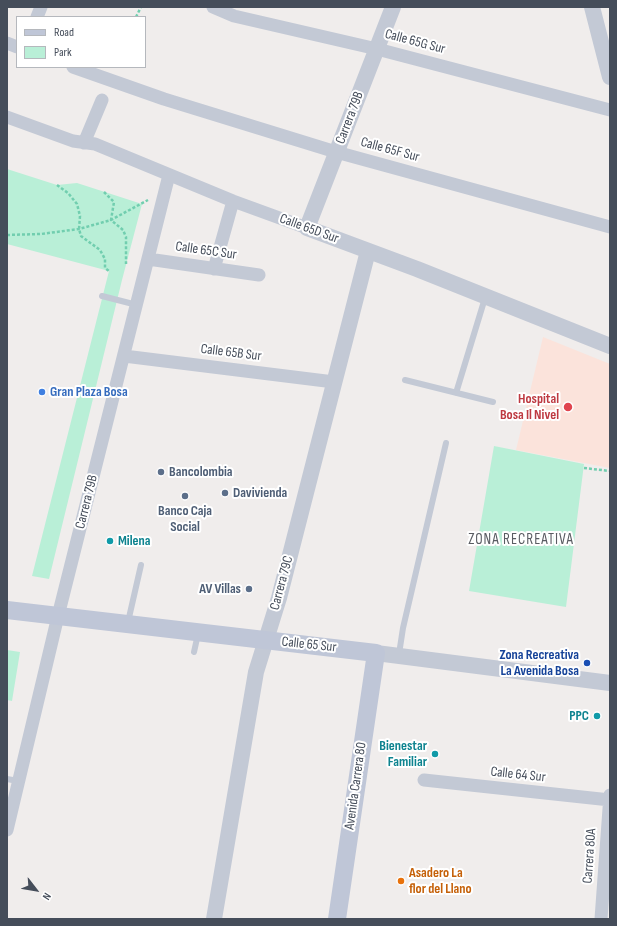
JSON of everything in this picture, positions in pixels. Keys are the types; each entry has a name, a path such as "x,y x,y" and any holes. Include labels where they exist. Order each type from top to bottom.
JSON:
{"main road":[{"name":"Calle 65 Sur","path":"7,610 376,653"},
{"name":"Avenida Carrera 80","path":"337,919 376,653"}],"street":[{"name":"Calle 65G Sur","path":"213,7 234,16 377,49 610,110"},
{"name":"Carrera 79B","path":"306,228 393,7"},
{"path":"592,7 610,77"},
{"name":"Calle 65F Sur","path":"76,68 164,99 336,152 610,227"},
{"path":"84,142 102,100"},
{"name":"Calle 65D Sur","path":"7,117 73,141 95,144 233,201 486,296 610,346"},
{"name":"Carrera 79B","path":"7,830 13,780 58,616 169,175"},
{"path":"214,269 233,201"},
{"name":"Carrera 79C","path":"214,919 256,672 278,598 368,251"},
{"name":"Calle 65C Sur","path":"148,259 259,275"},
{"name":"Calle 65B Sur","path":"124,356 334,382"},
{"name":"Calle 65 Sur","path":"376,653 610,682"},
{"name":"Calle 64 Sur","path":"424,780 610,800"},
{"name":"Carrera 80A","path":"601,919 610,795"}],"lane":[{"path":"102,296 137,304"},
{"path":"456,392 486,296"},
{"path":"405,380 493,402"},
{"path":"399,656 403,628 446,443"},
{"path":"128,624 141,565"},
{"path":"194,652 198,633"}],"path":[{"path":"136,16 141,7"},
{"path":"57,185 68,193 77,204 80,216 79,229 81,236 100,250 105,259 105,268 109,271"},
{"path":"104,192 114,202 111,220"},
{"path":"7,235 41,234 79,229 111,220 149,200"},
{"path":"111,220 123,230 127,246 126,264"},
{"path":"584,468 610,471"}],"shaded area":[{"name":"Hospital Bosa Il Nivel","path":"543,337 610,364 610,468 516,450"}],"green space":[{"path":"7,169 57,185 77,183 142,204 49,579 32,576 109,271 7,244"},
{"path":"494,446 584,464 566,607 469,591"},
{"path":"7,650 20,652 12,701 7,700"}],"place":[{"name":"Gran Plaza Bosa","path":"42,392"},
{"name":"Hospital Bosa Il Nivel","path":"568,407"},
{"name":"Bancolombia","path":"161,472"},
{"name":"Davivienda","path":"225,493"},
{"name":"Banco Caja Social","path":"185,496"},
{"name":"Milena","path":"110,541"},
{"name":"AV Villas","path":"249,589"},
{"name":"Zona Recreativa La Avenida Bosa","path":"587,663"},
{"name":"PPC","path":"597,716"},
{"name":"Bienestar Familiar","path":"435,754"},
{"name":"Asadero La flor del Llano","path":"401,881"}],"district":[{"name":"ZONA RECREATIVA","path":"521,540"}]}
